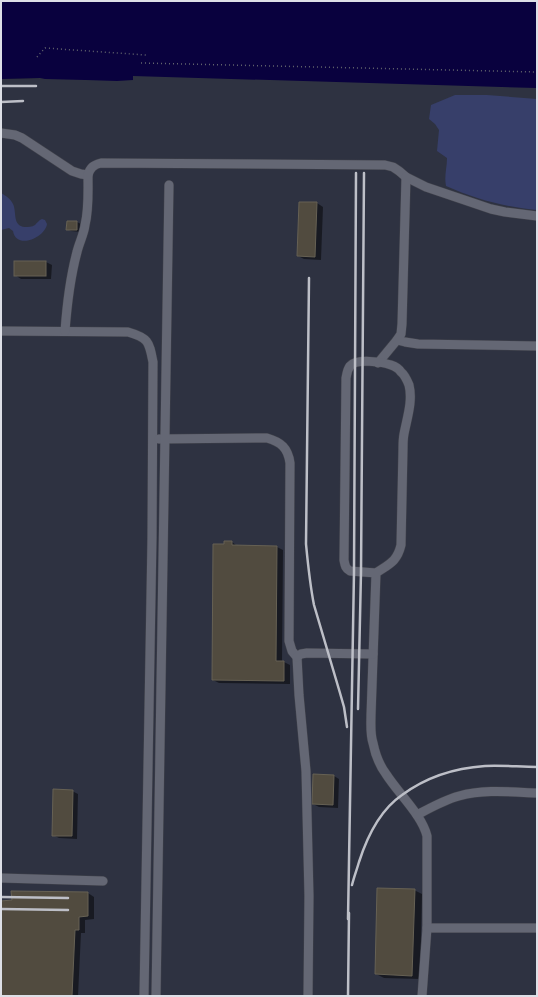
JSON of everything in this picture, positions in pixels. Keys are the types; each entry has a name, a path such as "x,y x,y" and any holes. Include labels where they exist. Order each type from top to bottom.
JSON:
{"street":[{"path":"1,133 15,135 22,138 72,171 88,175"},
{"path":"65,331 69,288 87,217 88,175 92,166 96,164 113,162 385,165 399,170 406,177 426,187 491,209 537,216"},
{"path":"378,363 401,334 406,177"},
{"path":"156,996 169,185"},
{"path":"1,331 128,332 140,336 146,340 150,346 153,362 150,409 153,439 152,578 144,996"},
{"path":"397,340 418,344 537,346"},
{"path":"363,361 391,365 401,372 406,377 410,394 403,449 401,545 399,554 394,560 376,573 350,571 346,569 345,565 346,378 350,366 356,362 363,361"},
{"path":"153,439 267,438 278,442 283,446 289,456 289,641 292,651 297,657 306,771 309,896 308,996"},
{"path":"376,573 371,715 372,742 385,773 417,815 427,836 427,928 422,996"},
{"path":"297,657 307,652 373,654"},
{"path":"417,815 447,800 470,793 491,791 537,793"},
{"path":"1,878 103,881"},
{"path":"427,928 537,928"}],"path":[{"path":"37,57 45,48 146,55"},
{"path":"141,63 537,72"}],"shaded area":[{"path":"1,1 537,1 537,88 133,76 133,80 117,81 40,78 1,79"},
{"path":"537,65 537,996 1,996 1,79"},
{"path":"455,95 487,95 537,99 537,210 490,202 446,186 445,179 447,158 437,151 439,130 429,119 431,105"},
{"path":"1,193 8,197 12,202 18,224 21,226 31,227 41,219 45,220 47,224 41,234 25,241 19,240 15,237 13,231 9,228 1,230"}],"building":[{"path":"299,202 317,202 315,257 297,256"},
{"path":"67,221 77,221 77,230 66,230"},
{"path":"14,261 46,261 46,276 14,276"},
{"path":"224,541 232,541 232,545 277,546 276,661 284,661 284,681 212,680 213,544 224,544"},
{"path":"313,774 334,775 333,805 312,804"},
{"path":"53,789 73,790 72,836 52,836"},
{"path":"377,888 415,889 412,976 375,974"},
{"path":"11,891 88,892 88,916 79,917 79,930 75,930 72,996 1,996 1,901 12,900"}],"railway":[{"path":"1,86 36,86"},
{"path":"1,102 23,101"},
{"path":"348,919 354,572 356,173"},
{"path":"358,709 361,572 364,173"},
{"path":"309,278 306,544 314,605 344,707 347,727"},
{"path":"352,885 362,853 375,825 387,808 411,789 441,775 474,767 537,767"},
{"path":"1,897 68,898"},
{"path":"1,909 68,910"},
{"path":"348,996 349,913"}]}
